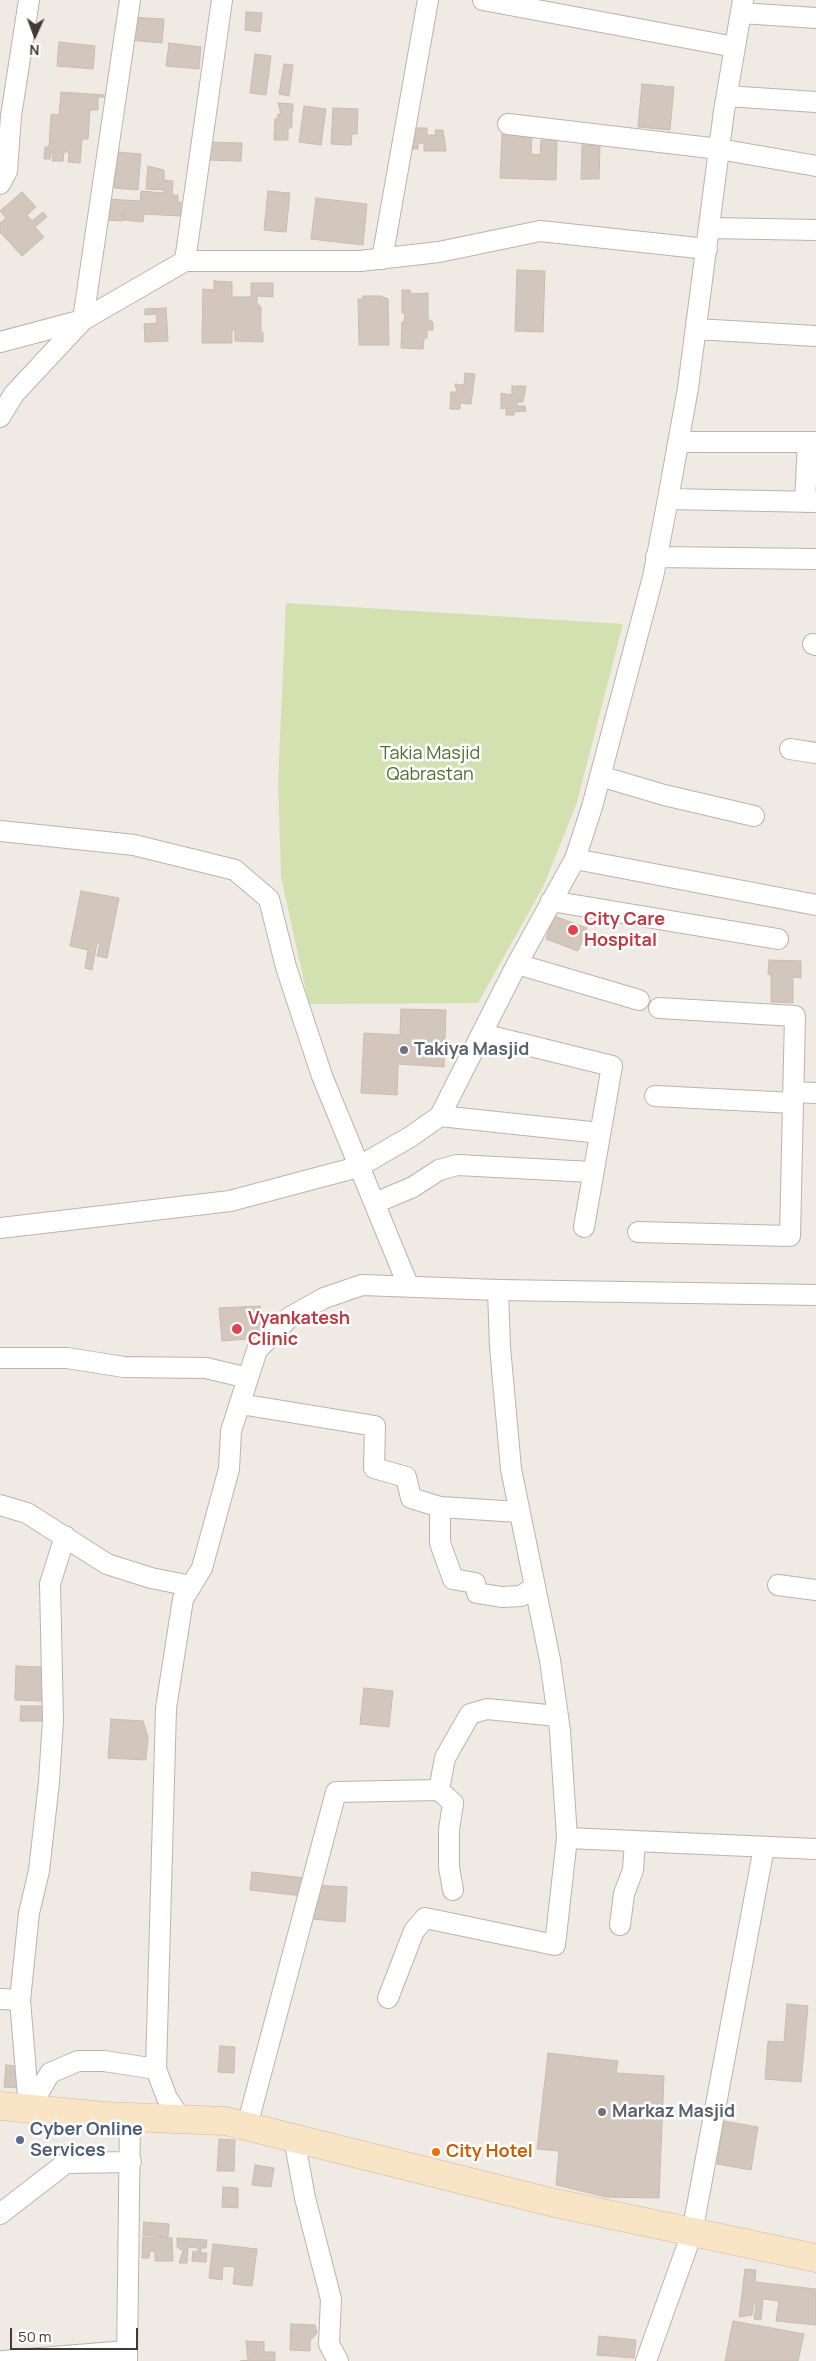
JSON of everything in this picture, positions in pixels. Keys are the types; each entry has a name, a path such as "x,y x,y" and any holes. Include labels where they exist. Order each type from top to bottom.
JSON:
{"street":[{"path":"0,184 7,172 11,116 29,0"},
{"path":"0,417 14,394 83,320 130,0"},
{"path":"185,261 222,0"},
{"path":"382,259 428,0"},
{"path":"483,0 735,47"},
{"path":"0,1228 230,1201 358,1167 410,1137 440,1116 550,901 576,860 600,776 656,557 668,499 696,329 719,150 742,7 816,18"},
{"path":"727,96 816,102"},
{"path":"508,124 719,150 816,166"},
{"path":"710,228 816,230"},
{"path":"0,342 83,320 185,261 360,261 439,252 540,231 707,249"},
{"path":"696,329 816,336"},
{"path":"668,499 810,502 812,442 678,442"},
{"path":"656,557 816,559"},
{"path":"790,749 816,753"},
{"path":"600,776 664,795 754,816"},
{"path":"0,831 134,845 235,870 269,899 286,967 322,1076 408,1285"},
{"path":"576,860 816,905"},
{"path":"550,901 778,939"},
{"path":"517,964 639,1000"},
{"path":"638,1232 790,1236 795,1016 659,1008"},
{"path":"482,1034 612,1066 592,1172 584,1227"},
{"path":"655,1096 793,1098 816,1093"},
{"path":"440,1116 600,1133"},
{"path":"375,1203 413,1187 439,1170 457,1165 592,1172"},
{"path":"181,2119 167,2098 156,2069 166,1708 183,1599 202,1568 226,1478 231,1431 257,1350 290,1317 316,1302 362,1285 408,1285 498,1290 816,1295"},
{"path":"388,1998 414,1931 425,1918 554,1945 568,1838 557,1716 548,1651 511,1469 504,1398 498,1290"},
{"path":"0,1358 66,1358 124,1367 206,1368 248,1378"},
{"path":"240,1404 375,1426 374,1468 406,1477 411,1498 440,1507 519,1512"},
{"path":"0,1505 27,1513 107,1564 151,1578 191,1586"},
{"path":"440,1507 440,1543 453,1579 475,1583 477,1593 502,1598 521,1596 535,1587"},
{"path":"29,2109 20,2000 28,1922 39,1871 49,1782 53,1711 50,1584 65,1536"},
{"path":"778,1585 816,1590"},
{"path":"439,1790 445,1758 470,1714 487,1709 557,1716"},
{"path":"247,2126 336,1792 439,1790 453,1803 449,1844 453,1890"},
{"path":"568,1838 816,1849"},
{"path":"620,1925 624,1894 633,1870 635,1841"},
{"path":"646,2361 692,2233 764,1847"},
{"path":"0,1999 20,2000"},
{"path":"29,2109 50,2073 78,2061 104,2061 156,2069"},
{"path":"0,2106 130,2117 225,2121 555,2203 816,2258"},
{"path":"3,2361 127,2356 131,2162 130,2117"},
{"path":"294,2138 307,2207 331,2299 329,2344 338,2361"},
{"path":"0,2214 66,2163 131,2162"}],"green space":[{"name":"Takia Masjid Qabrastan","path":"286,603 623,624 577,802 544,885 478,1003 309,1004 281,877 278,781"}],"building":[{"path":"246,12 262,13 260,32 245,30"},
{"path":"131,17 164,19 162,43 129,40"},
{"path":"59,42 95,46 93,69 57,66"},
{"path":"169,43 201,47 199,69 166,66"},
{"path":"255,54 271,56 266,95 250,93"},
{"path":"284,64 293,65 289,96 279,94"},
{"path":"642,84 674,87 670,130 638,127"},
{"path":"61,92 104,95 104,97 98,97 98,110 90,110 88,139 82,139 80,163 68,162 69,152 64,152 63,161 52,161 53,153 51,153 50,159 44,159 45,147 49,147 51,114 59,115"},
{"path":"278,103 293,104 293,112 290,114 292,114 292,127 288,129 288,140 274,140 275,119 277,119 278,114 281,114"},
{"path":"304,106 326,109 321,145 299,142"},
{"path":"333,108 358,109 357,134 352,134 351,145 331,144"},
{"path":"412,128 427,128 427,135 436,135 435,130 443,130 446,151 424,151 424,143 418,143 418,149 412,149"},
{"path":"502,134 532,135 531,154 540,155 541,140 557,140 556,180 500,178"},
{"path":"206,142 242,143 241,161 205,160"},
{"path":"582,145 600,145 599,179 581,179"},
{"path":"117,152 141,154 138,190 114,188"},
{"path":"148,166 164,170 164,180 173,181 172,195 178,195 178,202 181,202 180,216 144,214 143,222 124,220 123,211 123,221 106,220 107,199 140,201 141,191 164,193 164,190 146,189"},
{"path":"268,191 290,193 286,232 264,230"},
{"path":"22,192 36,207 27,215 32,221 43,212 47,217 35,227 44,237 22,256 0,232 0,223 6,218 0,211"},
{"path":"316,198 367,204 363,245 311,239"},
{"path":"517,270 545,271 543,332 515,331"},
{"path":"214,281 232,282 232,297 251,297 251,283 273,283 273,297 257,296 257,303 261,307 263,342 235,341 235,330 232,330 232,343 202,343 203,289 214,290"},
{"path":"402,290 410,290 411,294 428,293 428,319 433,322 433,330 427,330 427,338 424,338 423,349 401,348 402,322 404,322 405,313 402,313"},
{"path":"363,296 381,296 388,299 389,345 359,345 358,299 363,299"},
{"path":"166,308 168,341 145,342 144,324 157,323 156,314 145,315 145,309"},
{"path":"465,373 475,374 471,404 460,403 460,409 450,409 451,392 457,392 455,384 464,385"},
{"path":"512,386 526,386 523,402 517,402 517,406 525,406 526,411 514,412 514,415 506,415 506,408 501,409 501,393 512,395"},
{"path":"81,891 119,898 107,958 97,956 100,943 97,943 92,970 85,968 88,950 70,946"},
{"path":"554,916 587,928 578,951 546,939"},
{"path":"769,960 801,961 801,978 793,977 793,1003 771,1002 771,975 768,974"},
{"name":"Takiya Masjid","path":"401,1009 446,1010 444,1067 398,1064 397,1095 361,1093 364,1033 400,1035"},
{"path":"260,1306 262,1338 222,1341 219,1308"},
{"path":"16,1666 42,1667 42,1701 15,1700"},
{"path":"364,1688 393,1691 389,1727 360,1724"},
{"path":"21,1706 46,1706 46,1721 20,1721"},
{"path":"111,1719 143,1721 148,1737 146,1760 108,1758"},
{"path":"252,1872 305,1878 303,1896 250,1890"},
{"path":"314,1885 347,1887 345,1922 312,1919"},
{"path":"787,2004 808,2006 801,2082 765,2079 768,2041 784,2042"},
{"path":"220,2046 235,2047 234,2073 218,2072"},
{"name":"Markaz Masjid","path":"548,2053 618,2061 616,2073 664,2076 659,2198 606,2197 556,2185 559,2151 537,2149"},
{"path":"6,2065 23,2067 21,2088 4,2087"},
{"path":"724,2121 758,2127 751,2170 717,2164"},
{"path":"219,2139 235,2140 234,2171 217,2171"},
{"path":"255,2165 274,2168 271,2187 252,2185"},
{"path":"223,2187 238,2188 238,2208 222,2207"},
{"path":"144,2222 169,2224 168,2237 143,2235"},
{"path":"143,2237 172,2238 173,2261 155,2261 155,2252 150,2251 149,2258 142,2258"},
{"path":"177,2238 207,2240 206,2248 201,2248 201,2253 207,2253 206,2262 192,2261 193,2251 198,2252 198,2248 188,2247 187,2263 179,2263 183,2251 177,2247"},
{"path":"213,2244 257,2249 252,2286 233,2284 235,2267 223,2266 222,2280 209,2278"},
{"path":"745,2269 756,2270 755,2282 816,2289 816,2325 776,2321 779,2301 763,2299 761,2320 754,2319 756,2303 754,2302 752,2315 739,2317"},
{"path":"733,2321 804,2334 798,2361 725,2361"},
{"path":"291,2324 315,2325 317,2333 310,2341 310,2351 290,2350"},
{"path":"599,2336 636,2340 634,2358 597,2355"},
{"path":"246,2341 264,2342 264,2352 275,2352 275,2361 240,2361 248,2360"}],"place":[{"name":"City Care Hospital","path":"573,930"},
{"name":"Takiya Masjid","path":"404,1050"},
{"name":"Vyankatesh Clinic","path":"237,1329"},
{"name":"Markaz Masjid","path":"602,2112"},
{"name":"Cyber Online Services","path":"20,2140"},
{"name":"City Hotel","path":"436,2152"}]}
